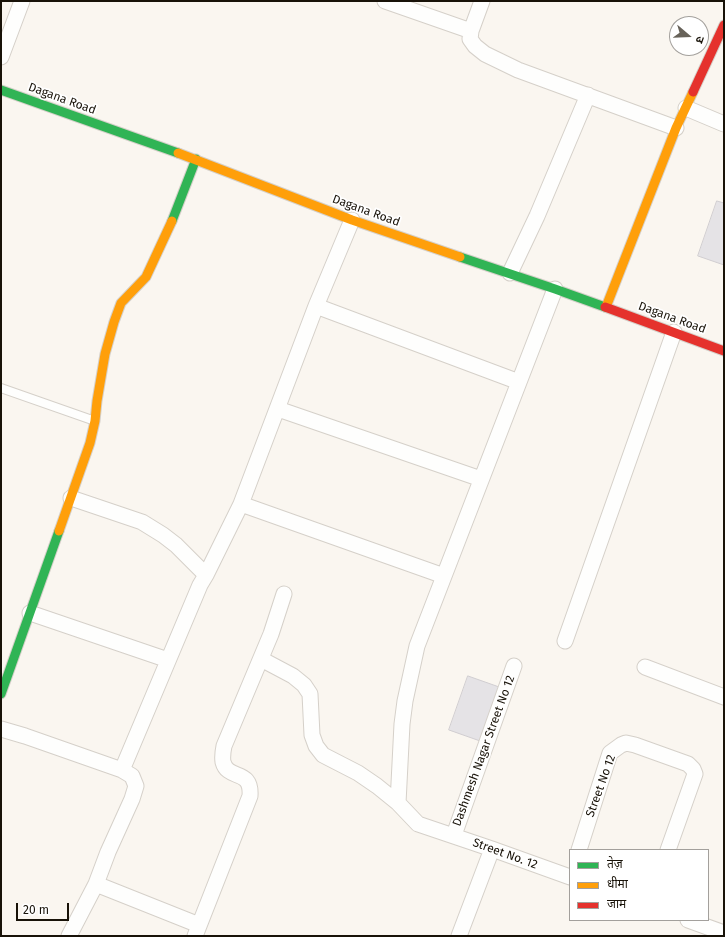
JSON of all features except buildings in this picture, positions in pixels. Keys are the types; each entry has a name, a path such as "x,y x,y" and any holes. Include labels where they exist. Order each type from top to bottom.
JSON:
{"street":[{"path":"1,57 22,1"},
{"path":"385,1 471,31"},
{"path":"482,1 471,31 470,39 475,46 485,54 518,70 676,128"},
{"path":"606,307 676,128 724,25"},
{"name":"Dagana Road","path":"1,90 196,159 352,220 510,273 724,351"},
{"path":"510,273 537,216 588,95"},
{"path":"686,108 724,124"},
{"path":"1,694 90,443 95,421 105,354 114,322 121,303 146,277 150,270 173,219 196,159"},
{"path":"122,770 200,585 241,504 316,306 352,220"},
{"path":"398,803 402,724 409,678 417,646 555,289"},
{"path":"316,306 519,382"},
{"path":"565,641 674,332"},
{"path":"278,409 481,479"},
{"path":"71,498 142,522 176,545 206,575"},
{"path":"241,504 444,576"},
{"path":"96,884 197,930 250,796 251,787 246,779 228,771 223,763 222,755 224,746 271,634 284,594"},
{"path":"30,613 168,660"},
{"path":"261,658 292,676 304,685 310,694 312,735 316,746 323,755 358,773 398,803"},
{"name":"Dashmesh Nagar Street No 12","path":"454,835 514,666"},
{"path":"645,667 724,697"},
{"path":"1,729 122,770 132,776 136,786 132,799 108,852 96,884 69,936"},
{"name":"Street No 12","path":"579,849 610,752 626,743 636,745 688,764 693,768 696,774 668,849"},
{"name":"Street No. 12","path":"398,803 418,824 454,835 569,877"},
{"path":"459,936 492,849"},
{"path":"691,921 724,933"}],"lane":[{"path":"1,388 95,421"}],"traffic: fast":[{"path":"1,90 178,153"},
{"path":"172,221 196,159"},
{"path":"460,257 605,307"},
{"path":"1,694 59,531"}],"traffic: slow":[{"path":"606,307 676,128 693,92"},
{"path":"178,153 352,220 460,257"},
{"path":"59,531 90,443 95,421 105,354 114,322 121,303 146,277 172,221"}],"traffic: jam":[{"path":"693,92 724,25"},
{"path":"605,307 724,351"}]}
